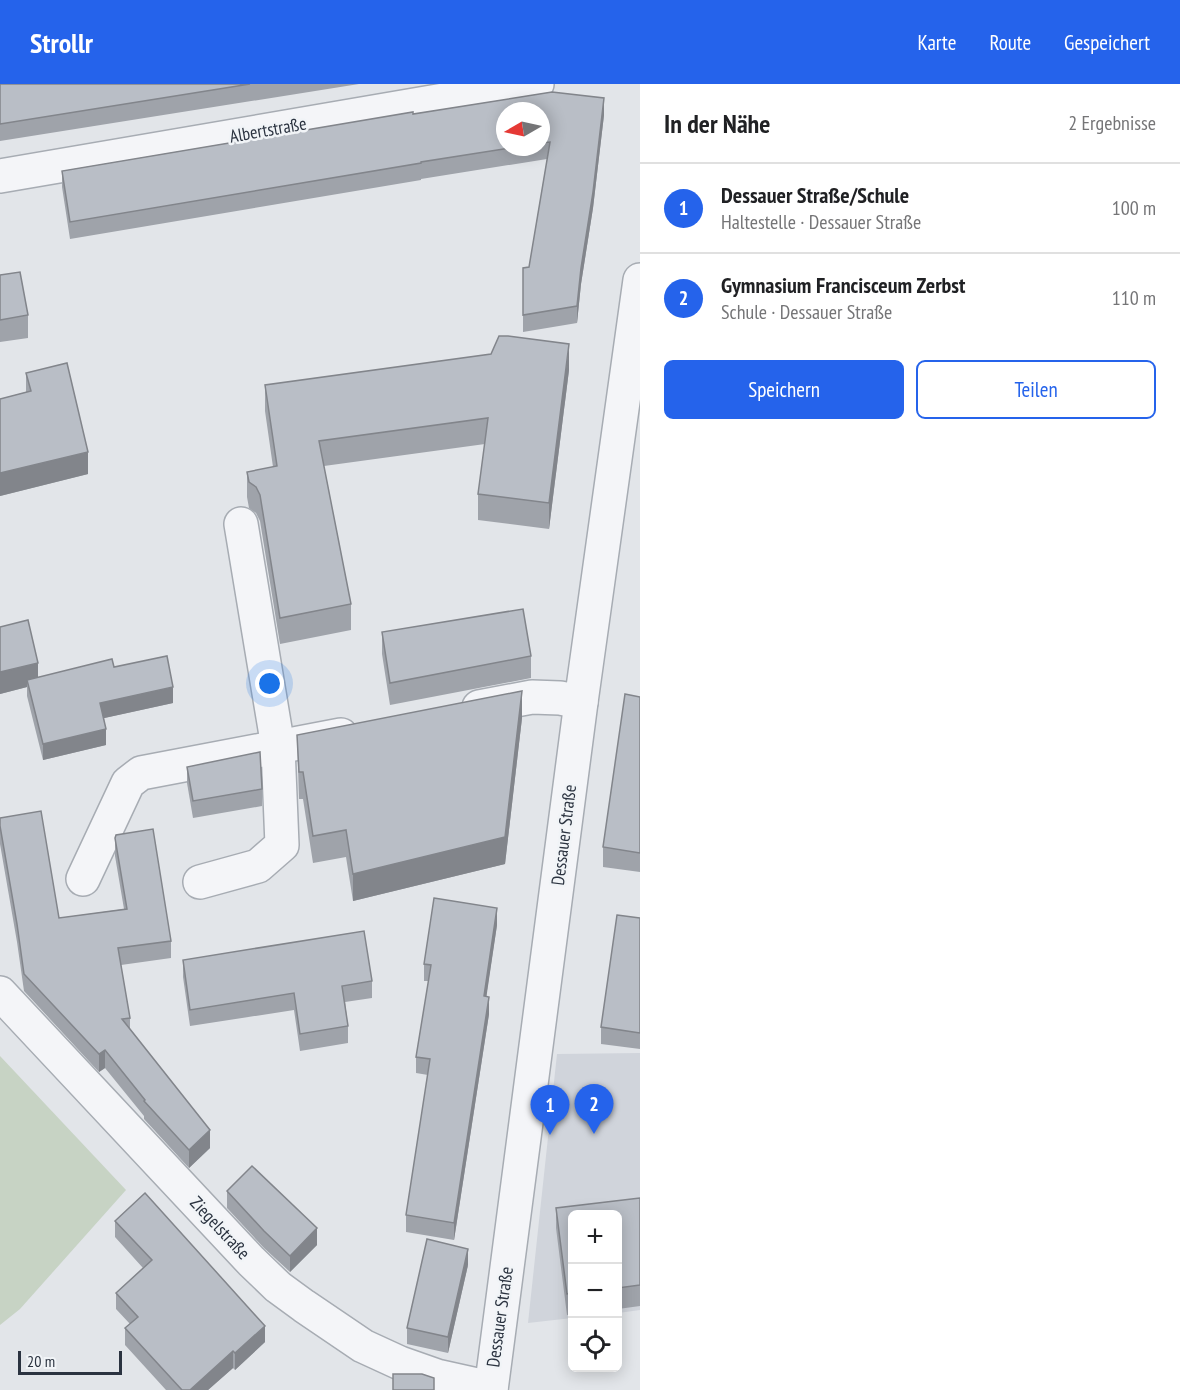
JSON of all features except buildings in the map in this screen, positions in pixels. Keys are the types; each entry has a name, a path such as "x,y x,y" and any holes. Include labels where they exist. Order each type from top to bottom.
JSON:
{"street":[{"name":"Albertstraße","path":"0,176 537,84"},
{"name":"Dessauer Straße","path":"491,1389 581,702 640,280"},
{"path":"200,882 258,866 282,845 278,747 241,524"},
{"path":"452,712 532,696 581,702"},
{"path":"83,879 128,783 141,773 371,729"},
{"name":"Ziegelstraße","path":"0,993 278,1287 363,1346 400,1363 437,1376 491,1389"}],"shaded area":[{"path":"640,1053 640,1310 622,1312 622,1210 568,1210 568,1318 528,1323 557,1054"}],"green space":[{"path":"0,1056 126,1190 20,1309 0,1325"}],"place":[{"name":"Gymnasium Francisceum Zerbst","path":"594,1134"},
{"name":"Dessauer Straße/Schule","path":"550,1135"}]}
